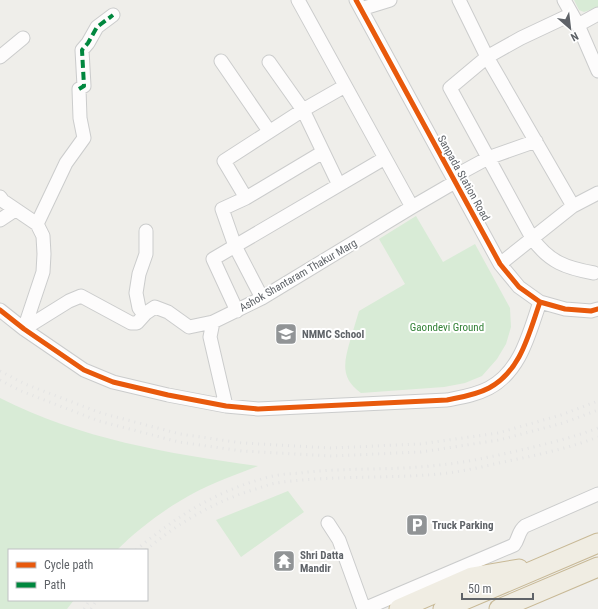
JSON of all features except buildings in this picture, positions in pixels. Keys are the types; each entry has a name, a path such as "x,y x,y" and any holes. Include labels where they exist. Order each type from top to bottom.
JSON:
{"highway":[{"path":"443,609 598,543"},
{"path":"399,609 472,577 552,563"},
{"path":"468,609 498,603 560,583 598,567"},
{"path":"498,603 517,578"}],"street":[{"path":"298,0 412,207"},
{"path":"359,4 390,0"},
{"path":"459,0 487,57 573,206"},
{"path":"564,0 575,19 598,72"},
{"name":"Sanpada Station Road","path":"359,4 500,264 519,287 540,302 565,309 591,311 598,309"},
{"path":"594,274 576,270 559,263 541,251 532,238 450,88 487,57 521,38 575,19 598,14"},
{"path":"37,224 66,163 84,138 80,118 79,89 84,86 82,50 88,43 97,27 113,15"},
{"path":"0,57 23,38"},
{"path":"221,61 270,131"},
{"path":"270,62 303,110 339,185"},
{"path":"246,198 224,161 303,110 345,86"},
{"name":"Ashok Shantaram Thakur Marg","path":"144,315 155,307 168,312 189,327 213,322 262,298 412,207 488,158 536,141"},
{"path":"262,298 234,246 222,209 246,198 323,152"},
{"path":"237,311 214,259 385,158"},
{"path":"500,264 573,206 598,193"},
{"path":"0,197 15,210 37,224 43,236 43,272 24,329"},
{"path":"0,220 15,210"},
{"path":"24,329 69,301 81,296 131,323 137,323 144,315 139,308 136,293 139,274 146,254 146,231"},
{"path":"0,310 24,329 84,370 113,382 168,395 226,406 258,409 447,400 469,396 490,388 508,374 522,352 540,302"},
{"path":"213,322 210,337 226,406"},
{"path":"328,523 339,540 364,609 514,545 517,542 521,529 525,526 598,494"}],"green space":[{"path":"574,0 598,0 598,7 584,12 579,10"},
{"name":"Gaondevi Ground","path":"416,216 443,262 475,244 510,308 511,327 506,344 497,359 482,376 465,383 444,387 361,393 350,382 345,369 346,356 359,311 405,284 379,239"},
{"path":"0,398 30,412 62,424 126,443 192,456 258,466 208,486 180,501 147,524 118,549 8,549 8,601 73,601 67,609 0,609"},
{"path":"288,491 304,512 241,557 216,520"}],"railway":[{"path":"0,371 25,384 101,413 180,434 242,443 331,448 420,444 498,433 561,415 598,401"},
{"path":"0,380 21,391 99,421 179,442 242,451 331,456 421,452 499,440 563,423 598,410"},
{"path":"137,549 152,537 200,505 253,481 283,474 335,470 422,467 456,463 491,457 542,445 576,436 598,428"},
{"path":"147,549 184,522 212,506 271,484 317,479 448,473 474,469 542,454 576,445 598,437"},
{"path":"84,609 89,601"},
{"path":"91,609 96,601"}],"marked path":[{"path":"79,89 84,86 82,50 88,43 97,27 113,15"}],"cycle path":[{"path":"356,0 500,264 519,287 540,302 565,309 591,311 598,309"},
{"path":"0,310 24,329 84,370 113,382 168,395 226,406 258,409 447,400 469,396 489,388 500,381 509,372 522,350 540,302"}],"place":[{"name":"NMMC School","path":"286,334"},
{"name":"Truck Parking","path":"417,525"},
{"name":"Shri Datta Mandir","path":"284,561"}]}
